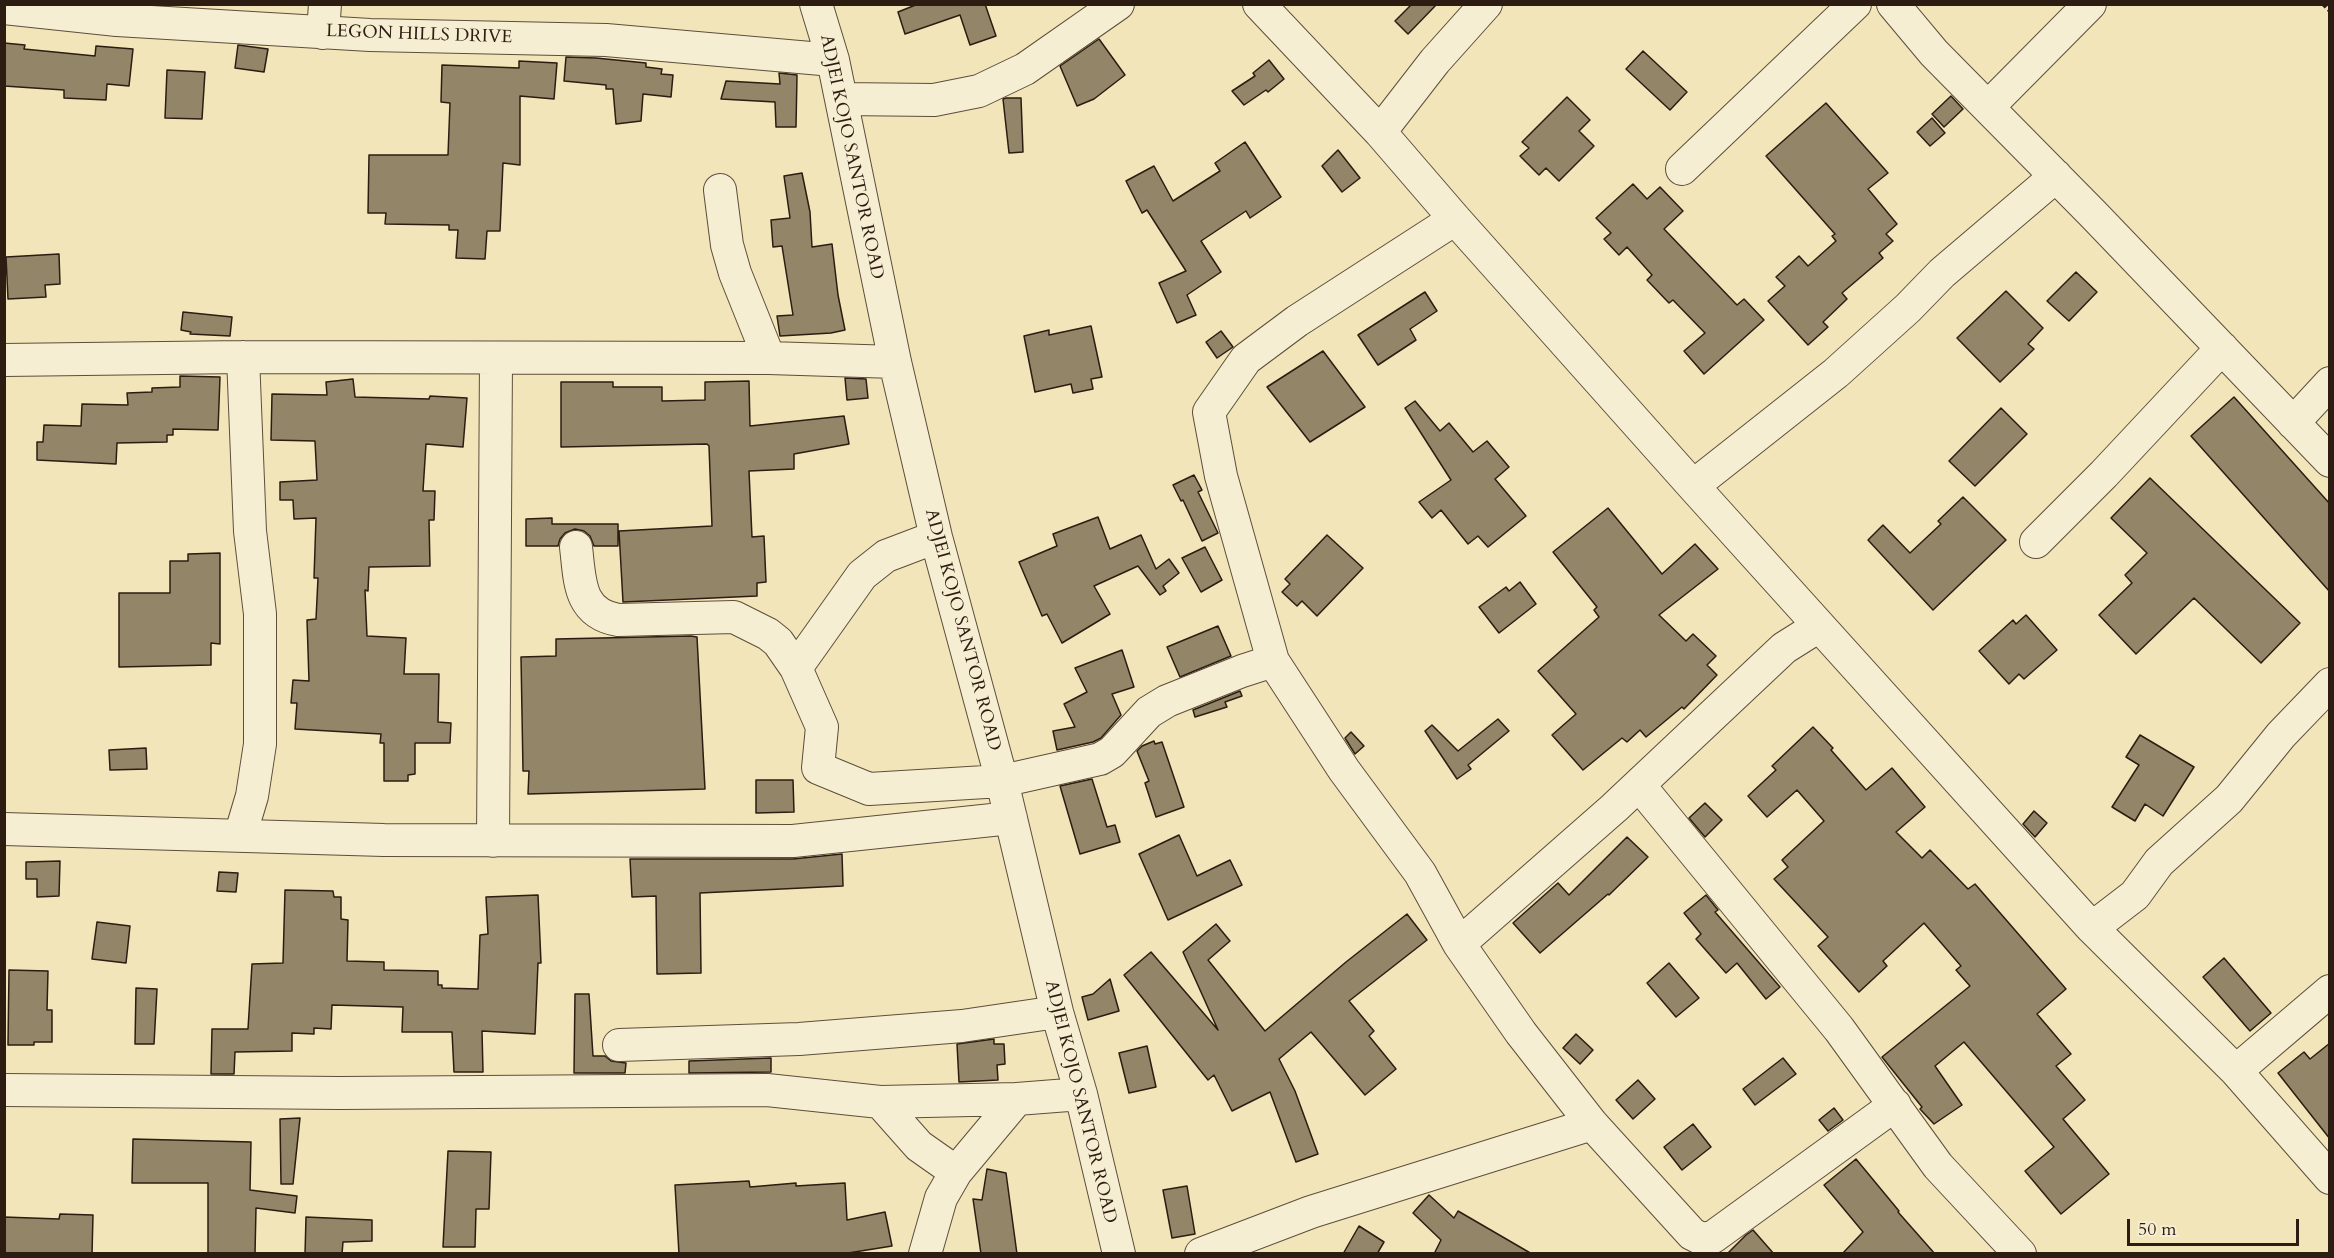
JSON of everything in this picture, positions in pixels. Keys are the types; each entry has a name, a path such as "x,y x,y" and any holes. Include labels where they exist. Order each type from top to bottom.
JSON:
{"street":[{"name":"ADJEI KOJO SANTOR ROAD","path":"816,4 833,60 895,362 936,537 1002,781 1057,1012 1081,1094 1119,1254"},
{"path":"841,99 934,100 979,91 1025,69 1118,4"},
{"path":"1260,4 1380,132 1693,486 2092,928 2236,1071 2330,1178"},
{"path":"1380,132 1435,61 1486,4"},
{"path":"1682,169 1855,4"},
{"path":"1893,4 1934,53 2056,176 2330,461"},
{"path":"1988,107 2090,4"},
{"name":"LEGON HILLS DRIVE","path":"4,8 62,9 117,20 324,19 606,39 833,60"},
{"path":"1693,486 1836,373 1908,308 1942,273 2056,176"},
{"path":"720,190 727,245 735,273 770,358"},
{"path":"1455,219 1317,308 1246,359 1209,412 1221,476 1273,661 1344,770 1420,873 1459,944 1521,1033 1592,1124 1692,1234 1702,1239 1713,1238 1895,1106"},
{"path":"2036,542 2104,474 2222,348"},
{"path":"4,360 243,357 770,358 895,362"},
{"path":"240,836 252,796 260,744 260,614 250,531 243,357"},
{"path":"493,841 496,358"},
{"path":"2293,423 2330,383"},
{"path":"796,668 862,575 886,556 936,537"},
{"path":"576,547 582,591 588,603 608,618 618,620 734,617 752,624 778,642 796,668 822,727 818,768 869,789 1002,781 1100,759 1112,752 1149,712 1158,706 1242,671 1273,661"},
{"path":"1459,944 1639,785 1784,648 1819,626"},
{"path":"2092,928 2135,895 2159,862 2229,799 2281,735 2330,684"},
{"path":"1639,785 1839,1029 1938,1166 2020,1254"},
{"path":"4,830 493,841 793,841 1011,818"},
{"path":"2236,1071 2330,991"},
{"path":"619,1045 799,1039 962,1026 1057,1012"},
{"path":"4,1090 363,1093 767,1089 880,1102 1017,1099 1081,1094"},
{"path":"925,1254 941,1198 956,1172 1017,1099"},
{"path":"880,1102 919,1146 956,1172"},
{"path":"1201,1254 1311,1212 1592,1124"}],"path":[{"path":"2323,4 2330,10"}],"building":[{"path":"918,4 985,4 996,36 970,45 960,15 905,34 898,12"},
{"path":"1412,4 1437,4 1408,34 1395,21"},
{"path":"1099,39 1125,75 1094,99 1077,106 1060,66"},
{"path":"4,43 25,45 24,49 95,56 96,46 133,49 129,86 107,84 106,100 64,98 64,90 4,86"},
{"path":"238,45 268,49 264,72 235,68"},
{"path":"1643,51 1687,92 1670,110 1626,69"},
{"path":"566,57 646,63 646,67 662,69 661,74 673,75 671,97 643,94 641,121 616,124 613,89 606,89 606,85 564,81"},
{"path":"1269,60 1284,79 1268,92 1266,90 1244,105 1232,91 1255,76 1253,73"},
{"path":"519,61 557,63 554,99 520,96 520,165 503,163 500,231 487,231 485,259 456,258 458,230 449,230 449,225 385,224 386,213 368,213 369,155 448,155 450,103 441,102 442,65 519,68"},
{"path":"167,70 205,72 202,119 165,118"},
{"path":"779,73 797,75 796,127 776,127 775,102 721,99 726,81 780,84"},
{"path":"1951,96 1963,109 1944,127 1932,114"},
{"path":"1567,97 1590,120 1579,131 1594,146 1559,181 1546,168 1539,175 1520,156 1529,148 1522,142"},
{"path":"1021,98 1023,152 1009,153 1003,99"},
{"path":"1826,103 1888,173 1868,189 1897,224 1886,234 1893,241 1879,253 1883,258 1842,293 1847,299 1823,322 1828,327 1808,345 1768,301 1785,286 1776,277 1799,256 1808,266 1836,241 1832,236 1835,234 1766,156"},
{"path":"1932,118 1945,133 1930,146 1917,132"},
{"path":"1245,142 1281,197 1250,218 1246,211 1201,241 1221,272 1187,295 1196,315 1177,323 1159,283 1186,271 1147,210 1142,213 1126,181 1154,166 1173,201 1220,171 1215,163"},
{"path":"1338,150 1360,178 1342,192 1322,166"},
{"path":"802,173 810,212 812,247 832,244 845,330 780,336 777,316 793,315 782,246 773,247 771,220 790,218 784,176"},
{"path":"1633,184 1647,199 1660,187 1683,211 1664,229 1737,305 1744,299 1764,320 1704,374 1684,351 1705,333 1673,300 1669,303 1647,280 1652,275 1627,247 1619,255 1604,239 1611,233 1596,218"},
{"path":"59,254 60,284 45,285 46,297 8,299 6,257"},
{"path":"2076,272 2097,292 2069,321 2047,301"},
{"path":"2006,291 2043,328 2028,344 2034,349 2000,382 1957,338"},
{"path":"1425,292 1437,311 1410,329 1416,340 1378,365 1358,335"},
{"path":"183,312 232,317 230,336 190,334 191,332 181,330"},
{"path":"1091,326 1102,377 1091,379 1093,389 1073,393 1071,384 1035,392 1024,336 1049,330 1049,335"},
{"path":"1221,331 1233,347 1217,358 1206,342"},
{"path":"1323,351 1365,407 1310,442 1267,387"},
{"path":"180,376 220,377 218,430 173,429 173,435 167,435 167,442 117,443 116,464 37,460 37,442 43,442 44,425 81,426 82,404 128,405 127,393 152,392 152,388 180,387"},
{"path":"845,378 866,379 868,398 847,400"},
{"path":"353,379 355,397 467,398 463,447 426,444 423,491 435,491 434,520 429,520 430,566 369,567 368,591 365,590 367,636 406,638 404,674 439,674 438,722 451,723 450,743 415,743 415,774 408,775 408,781 384,781 384,743 380,743 381,734 295,729 297,703 291,703 293,680 309,681 307,620 316,619 318,578 314,578 316,518 294,519 293,500 280,500 280,482 317,480 315,441 271,440 272,394 327,395 326,382"},
{"path":"749,381 750,426 844,416 849,444 794,454 794,469 749,471 752,537 764,536 766,582 757,583 757,596 623,602 619,531 712,526 709,446 707,444 561,447 561,382 613,382 613,387 662,387 662,401 705,400 705,382"},
{"path":"2234,397 2330,504 2330,592 2191,436"},
{"path":"1415,401 1440,431 1449,423 1473,452 1487,441 1509,467 1495,479 1526,516 1488,547 1478,536 1468,544 1441,510 1432,518 1419,502 1451,480 1405,408"},
{"path":"2001,408 2027,434 1975,486 1949,461"},
{"path":"1194,475 1202,490 1198,492 1218,533 1202,541 1183,500 1181,501 1173,485"},
{"path":"2150,478 2300,623 2261,663 2194,598 2136,654 2099,615 2132,583 2125,575 2147,553 2111,518"},
{"path":"1963,497 2006,540 1933,610 1868,540 1883,525 1910,553 1941,524 1938,521"},
{"path":"1608,508 1662,574 1695,544 1718,569 1659,615 1686,641 1693,634 1716,656 1707,665 1717,675 1684,709 1682,707 1646,737 1640,730 1627,742 1622,738 1583,770 1552,735 1576,714 1538,671 1599,617 1594,610 1597,607 1553,552"},
{"path":"1098,517 1110,549 1141,535 1156,569 1169,559 1179,573 1163,586 1166,591 1160,595 1138,566 1094,586 1110,614 1062,643 1047,614 1042,616 1019,562 1057,546 1053,534"},
{"path":"552,518 552,524 618,524 618,546 594,546 590,536 584,531 575,529 565,533 558,546 526,546 526,519"},
{"path":"1327,535 1363,568 1317,616 1302,601 1297,606 1282,592 1290,584 1285,579"},
{"path":"1205,547 1222,580 1201,592 1182,558"},
{"path":"220,553 220,644 211,643 211,665 119,667 119,593 170,593 170,561 188,561 188,554"},
{"path":"1520,582 1536,604 1499,633 1479,607 1506,587 1509,591"},
{"path":"2026,615 2057,650 2024,679 2019,674 2009,684 1979,651 2013,620 2016,624"},
{"path":"1218,626 1231,656 1180,677 1167,647"},
{"path":"697,637 705,789 528,794 529,771 523,771 521,657 556,656 556,639"},
{"path":"1122,650 1134,687 1112,694 1121,715 1101,738 1057,750 1053,731 1075,727 1064,704 1087,692 1075,668"},
{"path":"1240,691 1242,696 1225,702 1227,707 1195,717 1193,710"},
{"path":"1498,719 1509,731 1468,765 1471,769 1457,779 1425,731 1432,725 1458,751"},
{"path":"1813,727 1866,790 1892,768 1925,807 1896,832 1922,858 1930,850 1968,889 1975,884 2066,989 2037,1014 2071,1054 2056,1066 2085,1100 2063,1119 2109,1174 2061,1214 2025,1171 2054,1147 1964,1042 1935,1066 1962,1105 1934,1124 1920,1109 1922,1107 1882,1057 1970,986 1956,970 1961,966 1924,923 1883,961 1887,966 1859,992 1818,946 1828,937 1774,879 1788,867 1782,860 1824,821 1797,790 1767,817 1748,796 1776,770 1772,766"},
{"path":"1351,732 1364,746 1355,754 1345,738"},
{"path":"2140,735 2194,767 2163,816 2145,804 2135,821 2112,807 2139,765 2126,757"},
{"path":"1154,741 1155,744 1162,742 1184,807 1156,817 1145,783 1149,781 1137,751"},
{"path":"146,748 147,769 110,770 109,750"},
{"path":"1092,779 1107,827 1115,825 1120,842 1080,854 1060,786"},
{"path":"756,780 793,780 794,812 756,813"},
{"path":"1705,803 1722,820 1705,837 1689,818"},
{"path":"2034,811 2047,823 2035,837 2023,824"},
{"path":"1179,835 1197,876 1230,860 1242,885 1168,920 1139,854"},
{"path":"1627,837 1648,857 1609,895 1540,953 1513,923 1558,883 1569,895"},
{"path":"842,854 843,886 700,893 701,973 657,974 656,896 632,897 630,859 793,859"},
{"path":"60,861 59,896 37,897 37,879 26,879 26,862"},
{"path":"219,872 238,873 236,892 217,891"},
{"path":"285,890 333,891 334,897 341,897 341,919 348,920 347,961 384,962 384,970 438,971 438,985 442,985 442,988 478,989 480,935 488,934 486,897 538,895 541,963 538,963 535,1034 482,1031 483,1072 454,1072 452,1032 402,1032 403,1007 332,1005 331,1029 314,1028 314,1034 292,1033 292,1051 235,1052 234,1074 211,1074 212,1029 248,1029 252,964 283,963"},
{"path":"1706,895 1718,910 1715,912 1780,987 1766,999 1737,963 1726,973 1696,939 1701,934 1684,913"},
{"path":"1407,914 1427,940 1349,1001 1374,1031 1369,1036 1396,1069 1365,1095 1311,1032 1279,1059 1295,1091 1318,1154 1296,1162 1270,1092 1232,1111 1214,1075 1208,1080 1124,975 1151,952 1218,1030 1183,952 1216,924 1230,941 1208,960 1265,1031"},
{"path":"97,922 130,926 126,963 92,959"},
{"path":"2224,958 2271,1013 2250,1031 2203,977"},
{"path":"1669,963 1699,998 1676,1017 1647,983"},
{"path":"9,970 48,971 47,1010 52,1010 52,1042 8,1045"},
{"path":"1110,979 1119,1011 1088,1020 1082,997 1093,994"},
{"path":"136,988 157,989 154,1044 135,1044"},
{"path":"575,994 589,994 593,1056 605,1056 611,1061 626,1063 625,1073 574,1073"},
{"path":"1576,1034 1593,1050 1580,1064 1563,1048"},
{"path":"994,1039 994,1044 1004,1044 1005,1064 997,1065 998,1080 959,1082 957,1044"},
{"path":"2330,1043 2330,1139 2278,1073 2304,1052 2310,1059"},
{"path":"1147,1046 1156,1087 1129,1093 1119,1053"},
{"path":"771,1058 771,1072 689,1073 689,1061"},
{"path":"1783,1058 1796,1074 1755,1105 1743,1089"},
{"path":"1638,1080 1655,1099 1633,1119 1616,1100"},
{"path":"1834,1108 1843,1120 1828,1131 1819,1120"},
{"path":"300,1118 293,1184 281,1184 280,1119"},
{"path":"1693,1124 1711,1147 1682,1170 1664,1147"},
{"path":"133,1139 251,1142 250,1190 297,1196 295,1213 256,1208 255,1254 208,1253 208,1183 132,1183"},
{"path":"448,1151 491,1152 489,1209 476,1209 475,1247 443,1247"},
{"path":"1856,1159 1935,1254 1842,1254 1863,1232 1824,1185"},
{"path":"987,1169 1006,1173 1017,1254 981,1254 973,1199 982,1200"},
{"path":"749,1181 750,1187 796,1183 796,1186 845,1183 847,1220 885,1212 892,1246 842,1254 679,1254 675,1185"},
{"path":"1187,1186 1195,1234 1172,1238 1163,1190"},
{"path":"1429,1195 1454,1218 1458,1211 1532,1254 1434,1254 1441,1240 1413,1213"},
{"path":"60,1214 93,1215 92,1254 4,1254 4,1217 59,1219"},
{"path":"306,1217 372,1220 372,1241 343,1242 342,1254 305,1254"},
{"path":"1359,1226 1384,1242 1377,1254 1343,1254"},
{"path":"1753,1230 1774,1254 1727,1254 1746,1235"}]}
